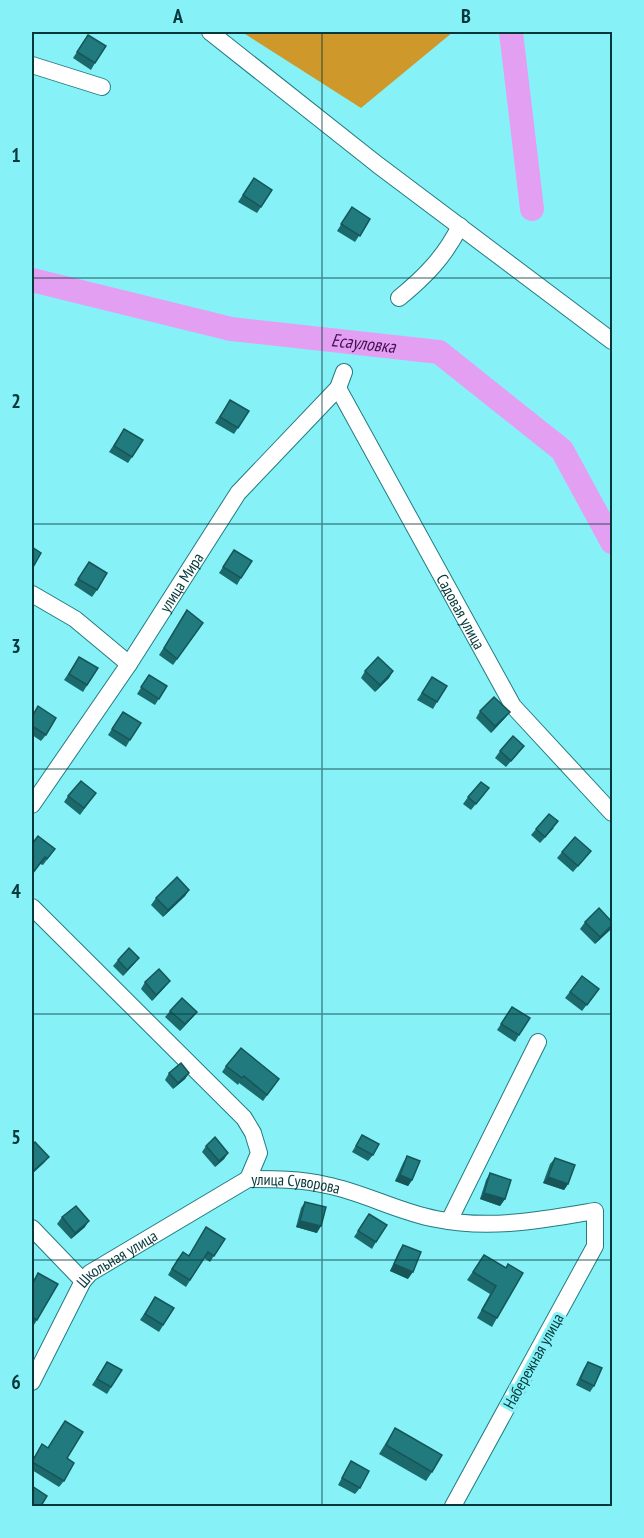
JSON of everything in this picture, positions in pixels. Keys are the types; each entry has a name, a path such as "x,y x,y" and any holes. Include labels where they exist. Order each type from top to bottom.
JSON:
{"street":[{"path":"210,32 378,165 612,341"},
{"path":"32,65 102,87"},
{"path":"399,298 424,278 447,251 460,226"},
{"name":"улица Мира","path":"32,805 129,664 238,493 338,388 344,372"},
{"name":"Садовая улица","path":"338,388 513,706 612,813"},
{"path":"32,594 75,619 129,664"},
{"name":"улица Суворова","path":"32,908 244,1118 253,1133 259,1153 248,1179 273,1179 327,1185 425,1217 468,1224 518,1224 595,1211"},
{"path":"449,1221 538,1042"},
{"name":"Школьная улица","path":"32,1382 83,1281 104,1264 248,1179"},
{"name":"Набережная улица","path":"453,1506 596,1246 595,1211"},
{"path":"32,1228 83,1281"}],"shaded area":[{"path":"242,32 453,32 361,108"}],"building":[{"path":"88,35 106,46 95,63 77,52"},
{"path":"254,178 272,190 261,207 243,195"},
{"path":"352,207 370,219 360,236 341,224"},
{"path":"230,400 249,411 238,428 220,417"},
{"path":"124,429 143,440 132,457 114,446"},
{"path":"32,547 41,553 32,569"},
{"path":"234,550 252,561 241,578 223,567"},
{"path":"89,562 107,573 97,590 78,579"},
{"path":"187,610 203,623 177,659 164,648"},
{"path":"79,657 98,668 87,685 69,674"},
{"path":"378,657 393,671 380,685 365,671"},
{"path":"149,675 167,686 159,699 141,687"},
{"path":"432,677 447,686 437,702 422,693"},
{"path":"494,697 510,712 495,726 480,711"},
{"path":"38,706 56,718 46,735 32,726 32,717"},
{"path":"123,712 141,723 130,740 112,729"},
{"path":"513,736 524,746 511,761 500,751"},
{"path":"81,781 96,793 84,808 68,796"},
{"path":"481,782 489,788 476,804 468,797"},
{"path":"549,814 558,821 545,837 536,829"},
{"path":"38,836 55,849 47,859 45,857 32,874 32,844"},
{"path":"575,837 591,851 578,866 562,852"},
{"path":"177,877 189,890 168,910 156,898"},
{"path":"599,908 612,922 612,925 600,937 585,922"},
{"path":"129,948 139,958 127,970 118,960"},
{"path":"159,969 170,981 156,995 145,982"},
{"path":"582,976 599,989 587,1005 570,992"},
{"path":"182,998 197,1012 185,1024 170,1011"},
{"path":"512,1007 530,1018 519,1035 501,1024"},
{"path":"241,1048 279,1079 267,1095 244,1076 242,1078 226,1066"},
{"path":"181,1063 189,1073 178,1083 169,1073"},
{"path":"362,1135 379,1144 373,1155 356,1146"},
{"path":"215,1137 228,1153 219,1161 206,1146"},
{"path":"35,1142 49,1157 32,1172 32,1145"},
{"path":"407,1156 420,1161 412,1180 400,1175"},
{"path":"555,1158 575,1165 568,1184 548,1177"},
{"path":"490,1173 511,1180 505,1199 484,1193"},
{"path":"305,1202 326,1207 321,1226 300,1221"},
{"path":"76,1206 89,1221 75,1233 62,1217"},
{"path":"369,1214 387,1225 376,1242 358,1231"},
{"path":"206,1227 225,1239 214,1256 208,1252 190,1280 172,1269 183,1252 189,1256"},
{"path":"403,1245 421,1252 413,1272 394,1264"},
{"path":"484,1255 506,1268 508,1264 523,1273 497,1318 482,1310 496,1286 473,1272"},
{"path":"38,1273 58,1284 37,1320 32,1317 32,1285"},
{"path":"155,1297 174,1308 163,1325 145,1314"},
{"path":"107,1362 122,1370 111,1387 97,1379"},
{"path":"588,1362 602,1368 594,1386 580,1379"},
{"path":"65,1421 83,1432 67,1458 74,1463 64,1481 32,1462 42,1444 48,1448"},
{"path":"395,1428 442,1455 432,1472 386,1445"},
{"path":"351,1461 369,1471 360,1488 342,1478"},
{"path":"32,1486 47,1496 41,1506 32,1506"}],"waterway":[{"name":"Есауловка","path":"511,32 532,209"},
{"name":"Есауловка","path":"32,280 231,329 439,352 562,450 612,542"}]}
